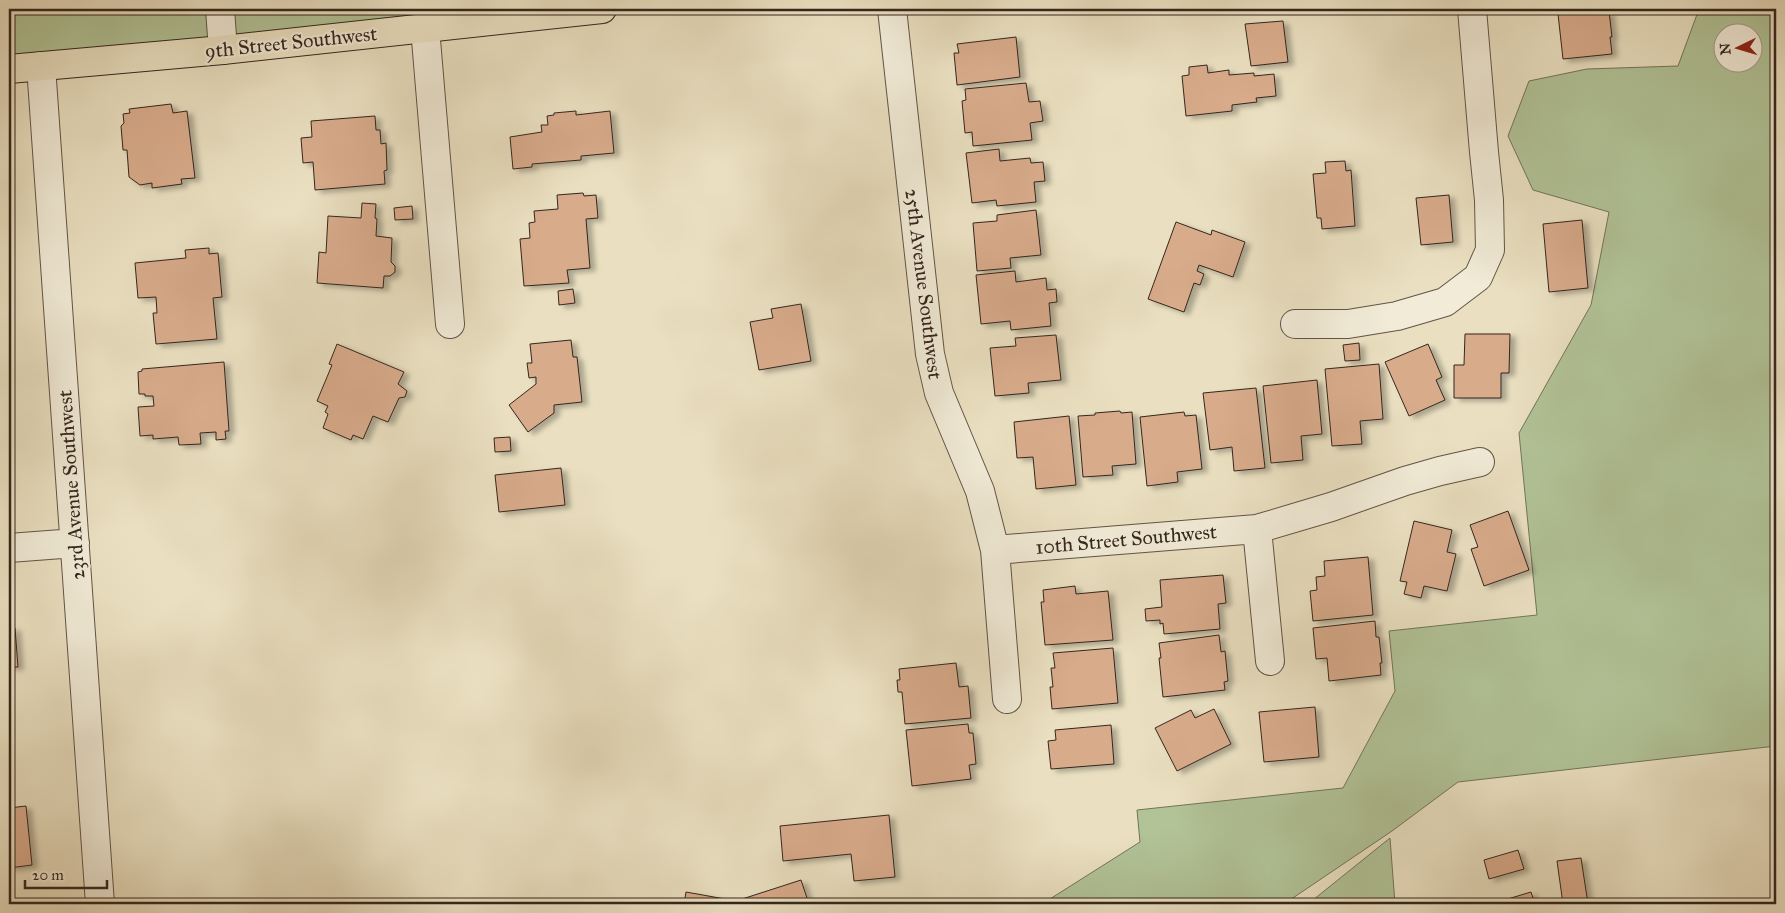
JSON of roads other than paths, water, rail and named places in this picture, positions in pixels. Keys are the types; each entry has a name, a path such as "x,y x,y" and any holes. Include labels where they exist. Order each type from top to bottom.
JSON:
{"main road":[{"name":"9th Street Southwest","path":"9,68 224,50 602,9"}],"street":[{"path":"220,9 224,50"},
{"name":"25th Avenue Southwest","path":"892,9 930,354 939,393 980,491 995,550 1007,699"},
{"path":"1295,324 1348,324 1397,316 1445,302 1478,277 1490,250 1489,200 1472,9"},
{"path":"425,28 450,324"},
{"name":"23rd Avenue Southwest","path":"41,66 100,904"},
{"name":"10th Street Southwest","path":"995,550 1257,529 1331,507 1405,481 1480,462"},
{"path":"1257,529 1270,661"},
{"path":"9,548 75,543"}]}
